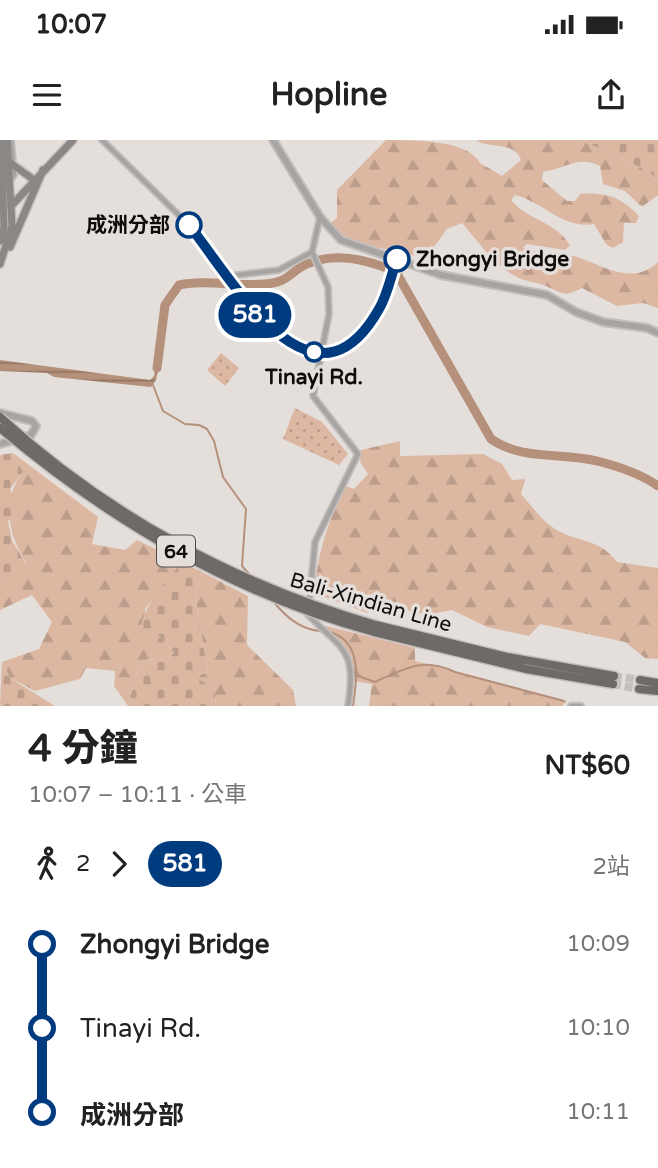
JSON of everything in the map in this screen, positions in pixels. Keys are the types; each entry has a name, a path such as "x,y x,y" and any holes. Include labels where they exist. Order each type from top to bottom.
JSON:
{"highway":[{"name":"Bali-Xindian Line","path":"0,415 100,498 174,542 277,593 375,628"},
{"name":"Bali-Xindian Line","path":"0,428 57,476 99,506 177,552 289,605 526,669 613,680"},
{"path":"658,683 640,684 658,691"}],"main road":[{"path":"1,140 8,161 34,180"},
{"path":"0,266 12,226 7,182 9,140"},
{"path":"0,242 8,208 73,140"},
{"path":"0,266 43,170"}],"street":[{"path":"102,140 189,225 229,275 249,307 269,329 301,347 320,354 348,347 356,341 380,308 396,261"},
{"path":"273,140 320,217 341,240 441,275 547,295 576,312 603,322 647,328 658,333"},
{"path":"7,182 8,161"},
{"path":"0,171 7,182"},
{"path":"320,217 312,252 327,287 329,314 313,396 358,454 315,542 308,615 347,654 352,674 348,706"},
{"path":"229,275 240,277 279,270 312,252"},
{"path":"0,415 32,421 36,426 31,435 0,444"},
{"path":"571,706 581,706"}],"green space":[{"path":"386,140 426,141 453,146 474,155 480,163 502,176 521,160 517,154 513,150 476,140 581,140 650,172 658,183 658,195 642,207 625,191 603,184 600,166 592,163 578,162 543,172 542,180 567,201 575,201 580,194 605,195 626,204 639,216 636,223 624,223 623,242 613,248 606,244 594,224 572,223 515,195 511,200 526,213 557,231 570,245 565,250 527,244 523,248 570,255 628,274 648,269 658,262 658,308 643,303 617,306 582,288 565,294 521,279 494,260 462,223 447,229 426,258 345,240 329,224 337,218 337,190"},
{"path":"581,140 658,140 658,183 650,172"},
{"path":"221,353 239,368 225,386 207,370"},
{"path":"295,408 322,422 348,454 339,465 283,439"},
{"path":"400,441 400,456 483,454 502,464 512,480 525,479 521,494 551,526 602,548 617,562 658,568 658,659 645,658 625,642 540,624 529,636 487,627 452,610 426,615 387,605 367,613 314,593 324,538 339,500 346,486 354,489 368,474 360,462 361,450"},
{"path":"13,453 98,517 92,544 125,550 137,540 182,562 145,609 150,650 159,635 174,653 166,661 147,659 138,667 128,706 114,686 115,671 86,668 80,679 35,691 10,678 2,662 39,649 52,622 32,595 0,610 0,581 27,565 16,542 10,518 11,495 23,472"},
{"path":"13,453 23,472 10,489 19,510 8,521 12,540 27,566 0,581 0,455"},
{"path":"182,562 202,572 195,597 208,672 200,675 200,680 214,687 216,706 128,706 138,667 147,659 166,661 174,653 159,635 151,650 139,639 143,617 148,607"},
{"path":"202,572 248,596 247,645 293,690 296,706 216,706 214,687 200,680 200,675 208,672 195,597"},
{"path":"322,625 415,648 415,661 567,701 562,706 369,706 372,684 354,681 344,646 322,632"},
{"path":"2,662 10,678 55,706 0,706"}],"shaded area":[{"path":"161,357 156,380 151,387 54,377 47,373 0,371 0,360 150,380 154,376 157,358"}],"waterway":[{"path":"157,368 165,305 179,285 265,284 280,281 318,260 341,258 364,261 396,272 491,439 503,446 529,453 584,458 605,463 637,474 658,486"},
{"path":"153,385 163,411 185,424 199,425 207,429 214,441 223,477 246,509 242,566 250,575"},
{"path":"272,600 293,621 306,628 321,631"},
{"path":"327,631 347,642 352,651 356,672 353,706"},
{"path":"358,676 375,682 414,666 433,665 564,701"}],"tunnel":[{"path":"614,676 640,680"},
{"path":"613,684 639,689"}],"bus line":[{"name":"581","path":"189,225 237,286 249,307 269,329 309,351 320,354 337,351 356,341 380,308 397,259"}],"place":[{"name":"成洲分部","path":"189,225"},
{"name":"Zhongyi Bridge","path":"397,259"},
{"name":"Tinayi Rd.","path":"314,352"}]}
